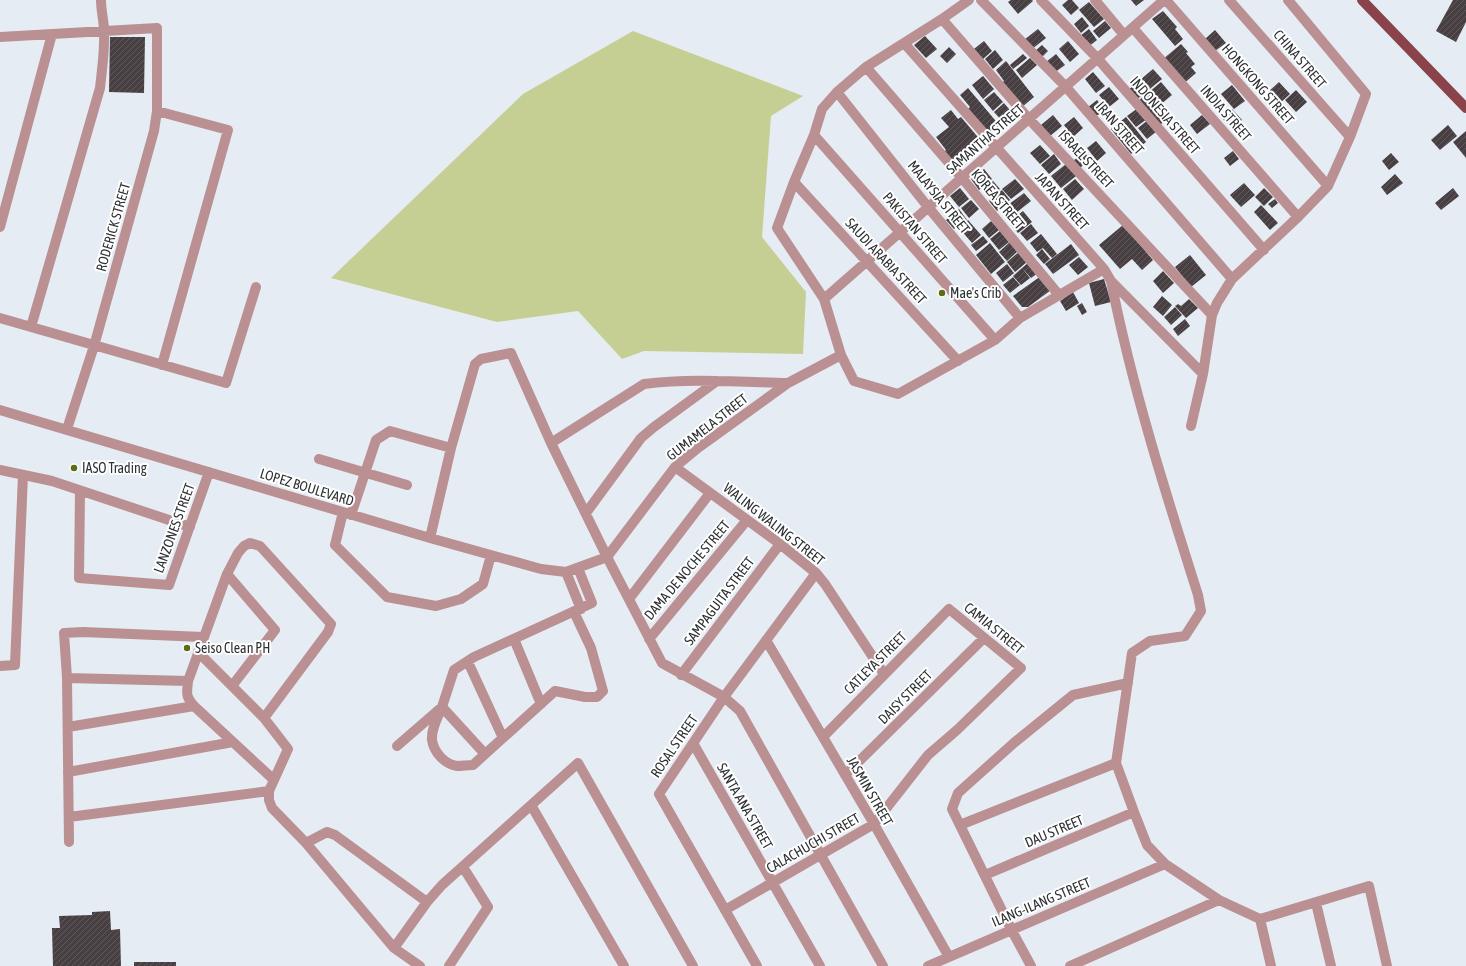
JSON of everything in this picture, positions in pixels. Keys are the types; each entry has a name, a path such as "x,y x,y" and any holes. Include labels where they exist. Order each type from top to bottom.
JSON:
{"main road":[{"path":"1362,0 1466,108"}],"street":[{"path":"31,328 100,88 104,59 104,31 101,0"},
{"path":"969,0 942,20 866,67 837,92 822,109 814,135 794,182 777,228 824,299 841,355 854,381 898,394 995,340 1020,318 1104,269"},
{"name":"IRAN STREET","path":"981,0 1066,86 1232,280"},
{"name":"INDONESIA STREET","path":"1041,0 1098,59 1264,250"},
{"path":"1095,0 1124,35"},
{"name":"SAMANTHA STREET","path":"824,299 1165,0"},
{"name":"HONGKONG STREET","path":"1165,0 1328,186"},
{"name":"CHINA STREET","path":"1229,0 1350,137"},
{"path":"1191,426 1203,374 1212,315 1217,303 1232,280 1328,186 1350,137 1366,94 1288,0"},
{"name":"ISRAEL STREET","path":"942,20 1029,119 1212,315"},
{"name":"RODERICK STREET","path":"67,429 94,346 150,148 157,111 157,28 104,31"},
{"name":"INDIA STREET","path":"1133,28 1298,217"},
{"path":"0,37 104,31"},
{"path":"0,227 52,34"},
{"name":"JAPAN STREET","path":"904,43 1104,269 1111,281 1203,374"},
{"name":"KOREA STREET","path":"866,67 962,178 1059,295"},
{"name":"MALAYSIA STREET","path":"837,92 928,207 1020,318"},
{"path":"157,111 228,130 162,365"},
{"name":"PAKISTAN STREET","path":"814,135 995,340"},
{"name":"SAUDI ARABIA STREET","path":"794,182 958,360"},
{"path":"1111,281 1119,322 1158,470 1198,594 1201,611 1185,636 1150,641 1132,653 1116,763 1134,812 1148,845 1165,864 1219,900 1260,919 1369,886 1387,966"},
{"path":"0,318 226,383 256,287"},
{"path":"430,538 451,448 475,364 481,359 511,353 551,443 607,557 662,663 681,675 724,697 740,711 883,966"},
{"name":"GUMAMELA STREET","path":"607,557 675,468 698,448 788,384 841,355"},
{"path":"586,513 641,438 717,381"},
{"path":"551,443 644,384 661,382 717,381 788,384"},
{"name":"LOPEZ BOULEVARD","path":"0,410 430,538 541,569 566,572 607,557"},
{"path":"451,448 390,431 376,440 366,473 347,513 335,545 387,597 436,606 461,599 483,584 491,555"},
{"path":"319,458 406,485"},
{"name":"WALING WALING STREET","path":"675,468 780,544 816,573 884,674"},
{"path":"0,470 52,481 190,527"},
{"name":"LANZONES STREET","path":"80,491 79,578 169,585 209,472"},
{"path":"0,666 15,665 23,475"},
{"path":"629,599 710,492"},
{"name":"DAMA DE NOCHE STREET","path":"649,639 747,520"},
{"path":"264,718 328,632 331,624 260,546 250,542 238,553 227,574 188,681 188,698 194,706 274,780"},
{"name":"SAMPAGUITA STREET","path":"681,675 780,544"},
{"path":"566,572 578,610 591,648 603,691 597,697 585,697 555,691 473,765 458,766 444,761 436,751 432,740 434,727 454,670 474,657 578,610 592,603 578,568"},
{"name":"ROSAL STREET","path":"757,966 659,794 724,697 816,573"},
{"path":"227,574 275,630 232,686"},
{"name":"CATLEYA STREET","path":"823,737 948,609"},
{"name":"CAMIA STREET","path":"948,609 1021,668"},
{"path":"69,842 67,678 64,633 83,632 203,638"},
{"name":"DAISY STREET","path":"845,775 984,638"},
{"path":"514,639 541,704"},
{"name":"JASMIN STREET","path":"766,640 874,824 949,957"},
{"path":"198,652 264,718 288,749 269,791 269,800 272,808 306,843 394,948 420,966"},
{"path":"468,662 504,738"},
{"name":"CALACHUCHI STREET","path":"725,910 874,824 928,756 1021,668"},
{"path":"67,678 188,681"},
{"path":"1031,966 1011,929 952,809 958,793 1015,742 1073,695 1128,682"},
{"path":"68,727 194,706"},
{"path":"397,746 442,707"},
{"path":"442,707 485,754"},
{"path":"68,772 234,742"},
{"name":"SANTA ANA STREET","path":"693,743 820,966"},
{"path":"394,948 426,902 442,885 578,763 693,966"},
{"path":"960,825 1116,763"},
{"path":"69,817 269,791"},
{"path":"531,805 624,966"},
{"name":"DAU STREET","path":"985,875 1134,812"},
{"path":"306,843 327,832 335,834 426,902"},
{"name":"ILANG-ILANG STREET","path":"928,966 1165,864"},
{"path":"449,966 488,907 463,867"},
{"path":"1070,966 1219,900"},
{"path":"1316,903 1331,966"},
{"path":"1260,919 1271,966"}],"green space":[{"path":"633,31 803,96 771,116 762,237 806,292 803,354 644,351 622,359 578,311 497,322 331,278 523,94"}],"building":[{"path":"1011,0 1033,1 1018,14 1008,2"},
{"path":"1068,0 1072,0 1079,8 1071,15 1062,5"},
{"path":"1131,0 1144,0 1136,6"},
{"path":"1453,0 1466,0 1466,22 1456,42 1436,31"},
{"path":"1089,2 1104,19 1094,27 1079,10"},
{"path":"1163,11 1177,27 1175,29 1183,39 1175,46 1152,19"},
{"path":"1082,17 1089,26 1081,33 1074,24"},
{"path":"1105,21 1111,28 1099,38 1093,31"},
{"path":"1038,29 1046,38 1032,49 1024,40"},
{"path":"1089,29 1097,40 1088,47 1080,36"},
{"path":"1215,30 1226,43 1215,51 1205,39"},
{"path":"925,36 937,49 926,58 914,45"},
{"path":"110,37 145,37 144,93 109,92"},
{"path":"984,41 992,51 983,59 974,49"},
{"path":"1068,41 1079,54 1070,62 1059,49"},
{"path":"1181,44 1195,64 1191,67 1196,73 1182,85 1162,60"},
{"path":"1042,45 1048,51 1041,58 1035,51"},
{"path":"949,47 956,54 947,63 940,56"},
{"path":"995,50 1003,60 993,69 985,59"},
{"path":"1023,54 1027,58 1013,69 1010,65"},
{"path":"1056,54 1065,65 1054,73 1046,62"},
{"path":"1030,58 1037,65 1022,78 1016,70"},
{"path":"1006,61 1034,97 1022,107 1002,83 1004,81 996,70"},
{"path":"1153,69 1162,79 1135,101 1127,91"},
{"path":"1093,72 1105,86 1096,93 1085,79"},
{"path":"983,76 994,89 983,99 972,85"},
{"path":"1161,82 1172,95 1160,105 1170,116 1159,126 1137,102"},
{"path":"1279,82 1290,94 1279,104 1268,92"},
{"path":"1232,85 1245,101 1234,109 1221,94"},
{"path":"1109,87 1119,99 1109,107 1099,95"},
{"path":"968,88 1000,126 988,135 967,110 970,107 960,95"},
{"path":"1296,90 1307,102 1296,112 1285,100"},
{"path":"994,92 1003,102 993,111 984,100"},
{"path":"1097,100 1105,110 1095,117 1087,108"},
{"path":"1004,103 1014,115 1004,123 994,112"},
{"path":"1138,108 1147,119 1136,127 1127,116"},
{"path":"1232,109 1242,120 1232,128 1222,118"},
{"path":"951,110 958,119 961,117 982,142 955,165 944,152 946,150 936,137 949,127 941,118"},
{"path":"1053,115 1062,126 1050,136 1041,125"},
{"path":"1202,115 1210,124 1197,134 1190,125"},
{"path":"1074,117 1083,128 1073,137 1064,125"},
{"path":"1126,117 1146,142 1131,154 1111,129"},
{"path":"1148,120 1157,131 1147,139 1138,128"},
{"path":"1448,125 1457,136 1440,150 1431,140"},
{"path":"1466,131 1466,158 1453,142"},
{"path":"1096,141 1106,153 1097,161 1087,148"},
{"path":"1040,145 1050,156 1040,164 1030,153"},
{"path":"1233,151 1239,159 1230,166 1224,158"},
{"path":"1084,152 1090,159 1079,169 1073,161"},
{"path":"1391,153 1399,162 1389,170 1382,161"},
{"path":"1054,154 1061,164 1049,174 1041,165"},
{"path":"1066,164 1076,176 1061,188 1051,176"},
{"path":"984,169 992,179 979,190 971,179"},
{"path":"1395,174 1403,183 1387,195 1381,187"},
{"path":"1015,179 1024,189 1011,199 1002,189"},
{"path":"1075,179 1084,189 1072,200 1063,189"},
{"path":"993,181 1000,189 989,198 982,190"},
{"path":"1244,183 1255,195 1241,207 1230,195"},
{"path":"960,188 969,199 959,207 950,196"},
{"path":"1264,188 1273,197 1264,206 1255,197"},
{"path":"1453,188 1459,196 1441,210 1435,203"},
{"path":"1002,190 1010,200 997,211 989,201"},
{"path":"1024,193 1031,201 1016,213 1012,209 1015,213 1008,219 1001,210"},
{"path":"1275,199 1278,203 1272,208 1268,204"},
{"path":"971,200 979,209 969,218 961,208"},
{"path":"1261,205 1278,223 1270,230 1254,212"},
{"path":"959,209 967,220 960,226 952,215"},
{"path":"1023,211 1032,222 1018,233 1009,222"},
{"path":"951,216 959,225 954,229 946,220"},
{"path":"968,220 981,235 972,243 959,228"},
{"path":"991,221 999,230 989,238 982,229"},
{"path":"1031,224 1038,233 1027,241 1020,233"},
{"path":"1123,225 1153,260 1142,270 1132,259 1120,269 1099,245"},
{"path":"1000,231 1009,242 999,250 990,239"},
{"path":"1041,234 1057,254 1052,258 1043,248 1037,252 1030,243"},
{"path":"983,236 988,242 976,251 971,245"},
{"path":"1010,242 1018,251 1007,261 999,252"},
{"path":"990,243 1005,262 991,274 976,255"},
{"path":"1071,244 1079,255 1053,274 1045,264"},
{"path":"1042,249 1050,259 1044,264 1036,255"},
{"path":"1020,251 1028,261 1015,272 1007,262"},
{"path":"1190,255 1206,275 1191,287 1175,267"},
{"path":"1079,257 1088,267 1078,275 1069,265"},
{"path":"1029,262 1038,273 1031,278 1022,268"},
{"path":"1007,264 1014,273 1003,282 996,273"},
{"path":"1022,268 1030,278 1021,285 1013,276"},
{"path":"1163,271 1174,283 1163,293 1153,281"},
{"path":"1041,276 1051,290 1028,307 1022,307 1013,296"},
{"path":"1013,277 1020,285 1010,293 1003,285"},
{"path":"1104,279 1111,302 1095,306 1089,283"},
{"path":"1073,292 1079,303 1066,311 1060,301"},
{"path":"1162,296 1172,305 1163,316 1153,307"},
{"path":"1189,299 1198,308 1186,318 1175,306 1178,304 1181,306"},
{"path":"1082,303 1087,312 1082,315 1077,306"},
{"path":"1175,307 1182,315 1171,325 1164,317"},
{"path":"1185,319 1190,326 1178,336 1173,329"},
{"path":"110,911 111,930 120,929 121,966 53,966 52,928 60,928 59,916 92,915 92,912"},
{"path":"134,962 176,962 176,966 134,966"}],"place":[{"name":"Mae's Crib","path":"942,293"},
{"name":"IASO Trading","path":"74,468"},
{"name":"Seiso Clean PH","path":"187,648"}]}
